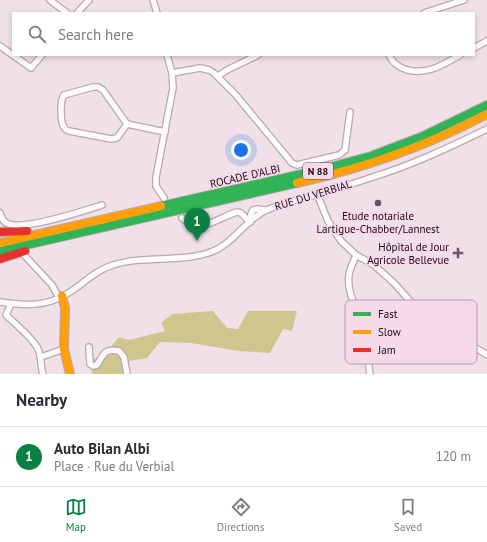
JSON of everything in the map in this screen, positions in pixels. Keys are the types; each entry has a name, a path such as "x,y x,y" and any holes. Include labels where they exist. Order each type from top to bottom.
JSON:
{"main road":[{"name":"ROCADE D'ALBI","path":"0,243 323,170 398,146 433,132 487,105"},
{"name":"ROCADE D'ALBI","path":"0,251 325,178 402,154 444,136 487,114"},
{"path":"0,232 45,228 58,229"},
{"path":"0,259 47,244 52,239"},
{"path":"61,297 65,308 64,350 70,374"}],"street":[{"path":"50,0 66,12"},
{"path":"79,12 88,0"},
{"path":"153,0 157,12"},
{"path":"427,12 464,0"},
{"path":"475,47 487,41"},
{"path":"1,48 12,55"},
{"path":"13,56 31,68 41,56"},
{"path":"164,198 159,192 156,181 173,88 172,73 167,56"},
{"path":"218,76 256,56"},
{"path":"390,56 394,63 399,67 412,71 433,69 458,56"},
{"path":"172,73 196,68 205,68 218,76 278,144 291,161 297,165 339,155 345,150 350,112"},
{"path":"127,124 119,136 114,139 65,130 62,122 62,97 64,95 98,87 103,90 127,124 165,132"},
{"name":"RUE DU VERBIAL","path":"0,302 33,305 61,297 99,271 126,261 197,256 212,251 226,244 265,210 408,165 487,129"},
{"path":"317,194 328,221 341,241 356,255 374,265 410,300"},
{"path":"0,213 4,222 20,226 56,219 102,205"},
{"path":"182,218 193,225 202,226 237,212 241,213 250,222"},
{"path":"353,300 348,285 349,274 356,255"},
{"path":"25,256 61,297"},
{"path":"0,313 6,312 11,304"},
{"path":"6,312 6,315 38,349 41,357 40,367 43,374"},
{"path":"89,347 90,364 93,366 97,365 104,353 111,349 119,351 124,356 127,374"},
{"path":"477,349 487,355"},
{"path":"41,357 64,350"},
{"path":"369,364 370,374"}],"shaded area":[{"path":"213,311 227,328 238,329 248,311 297,311 292,331 283,329 270,353 239,351 191,343 160,342 147,358 129,361 125,374 92,374 91,360 104,355 119,337 129,340 165,331 161,323 172,314"}],"traffic: fast":[{"path":"161,206 323,169 371,156 421,137 487,105"},
{"path":"0,251 297,183"}],"traffic: slow":[{"path":"297,183 347,170 395,155 464,126 487,114"},
{"path":"0,243 161,206"},
{"path":"62,296 65,308 64,349 70,374"}],"traffic: jam":[{"path":"0,232 27,231"},
{"path":"0,259 25,251"}],"place":[{"name":"Etude notariale Lartigue-Chabber/Lannest","path":"378,203"},
{"name":"Auto Bilan Albi","path":"197,241"},
{"name":"Hôpital de Jour Agricole Bellevue","path":"458,253"}]}
